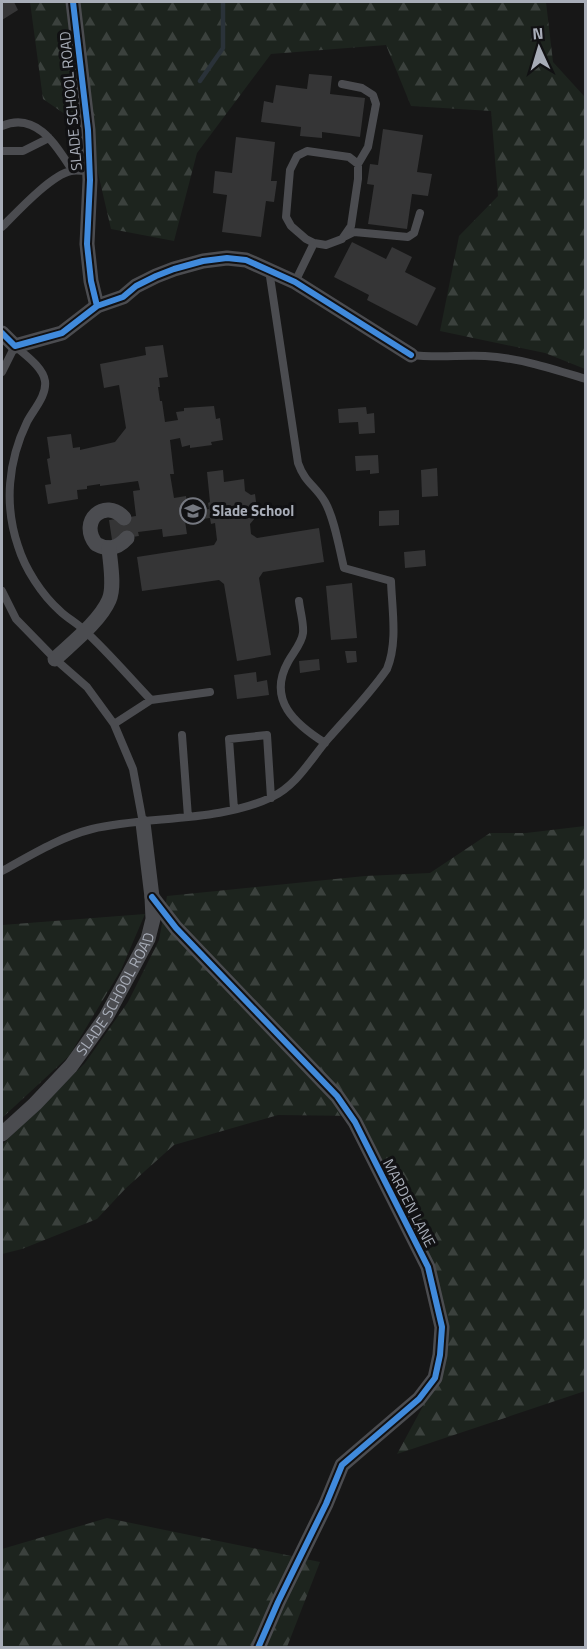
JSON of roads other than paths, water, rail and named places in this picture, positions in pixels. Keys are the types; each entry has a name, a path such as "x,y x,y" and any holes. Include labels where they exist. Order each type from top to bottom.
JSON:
{"street":[{"name":"SLADE SCHOOL ROAD","path":"73,2 88,130 90,172 87,244 91,282 97,306"},
{"path":"2,333 15,346 62,333 97,306 123,297 136,286 156,276 203,261 227,258 246,260 296,282 411,355"},
{"path":"124,518 119,512 107,510 96,515 92,520 90,533 96,544 109,548 121,544 127,538"},
{"path":"55,659 98,617 110,599 109,548"},
{"name":"SLADE SCHOOL ROAD","path":"2,1134 71,1066 106,1017 148,939 153,919 143,823"},
{"name":"MARDEN LANE","path":"152,897 176,928 337,1096 355,1122 428,1267 442,1328 435,1378 419,1399 342,1465 258,1647"}],"lane":[{"path":"342,84 362,88 373,95 376,104 368,147 358,164 351,226 342,239"},
{"path":"2,126 21,122 32,124 43,131 72,170"},
{"path":"2,151 23,151 48,138"},
{"path":"358,164 349,157 332,154 307,151 297,156 290,170 286,217 291,226 306,239 326,245 354,232 408,237 414,233 420,213"},
{"path":"2,227 59,175 72,170 90,172"},
{"path":"296,282 314,243"},
{"path":"2,871 59,840 93,829 234,809 271,798 286,789 305,770 325,743 380,680 391,659 394,638 391,581 344,568 328,508 321,495 301,473 269,270"},
{"path":"2,372 15,346 41,372 45,381 43,393 28,420 12,463 9,495 11,524 18,549 29,571 59,610 84,630 152,700"},
{"path":"411,355 486,356 529,362 585,379"},
{"path":"2,591 16,619 55,659 87,687 114,724 133,769 143,823"},
{"path":"299,601 303,633 298,647 287,663 282,679 282,696 294,720 325,743"},
{"path":"114,724 152,700 210,692"},
{"path":"182,735 188,816"},
{"path":"234,809 229,739 267,735 271,798"}],"waterway":[{"path":"200,81 223,48 223,2"}],"place":[{"name":"Slade School","path":"193,511"}]}
